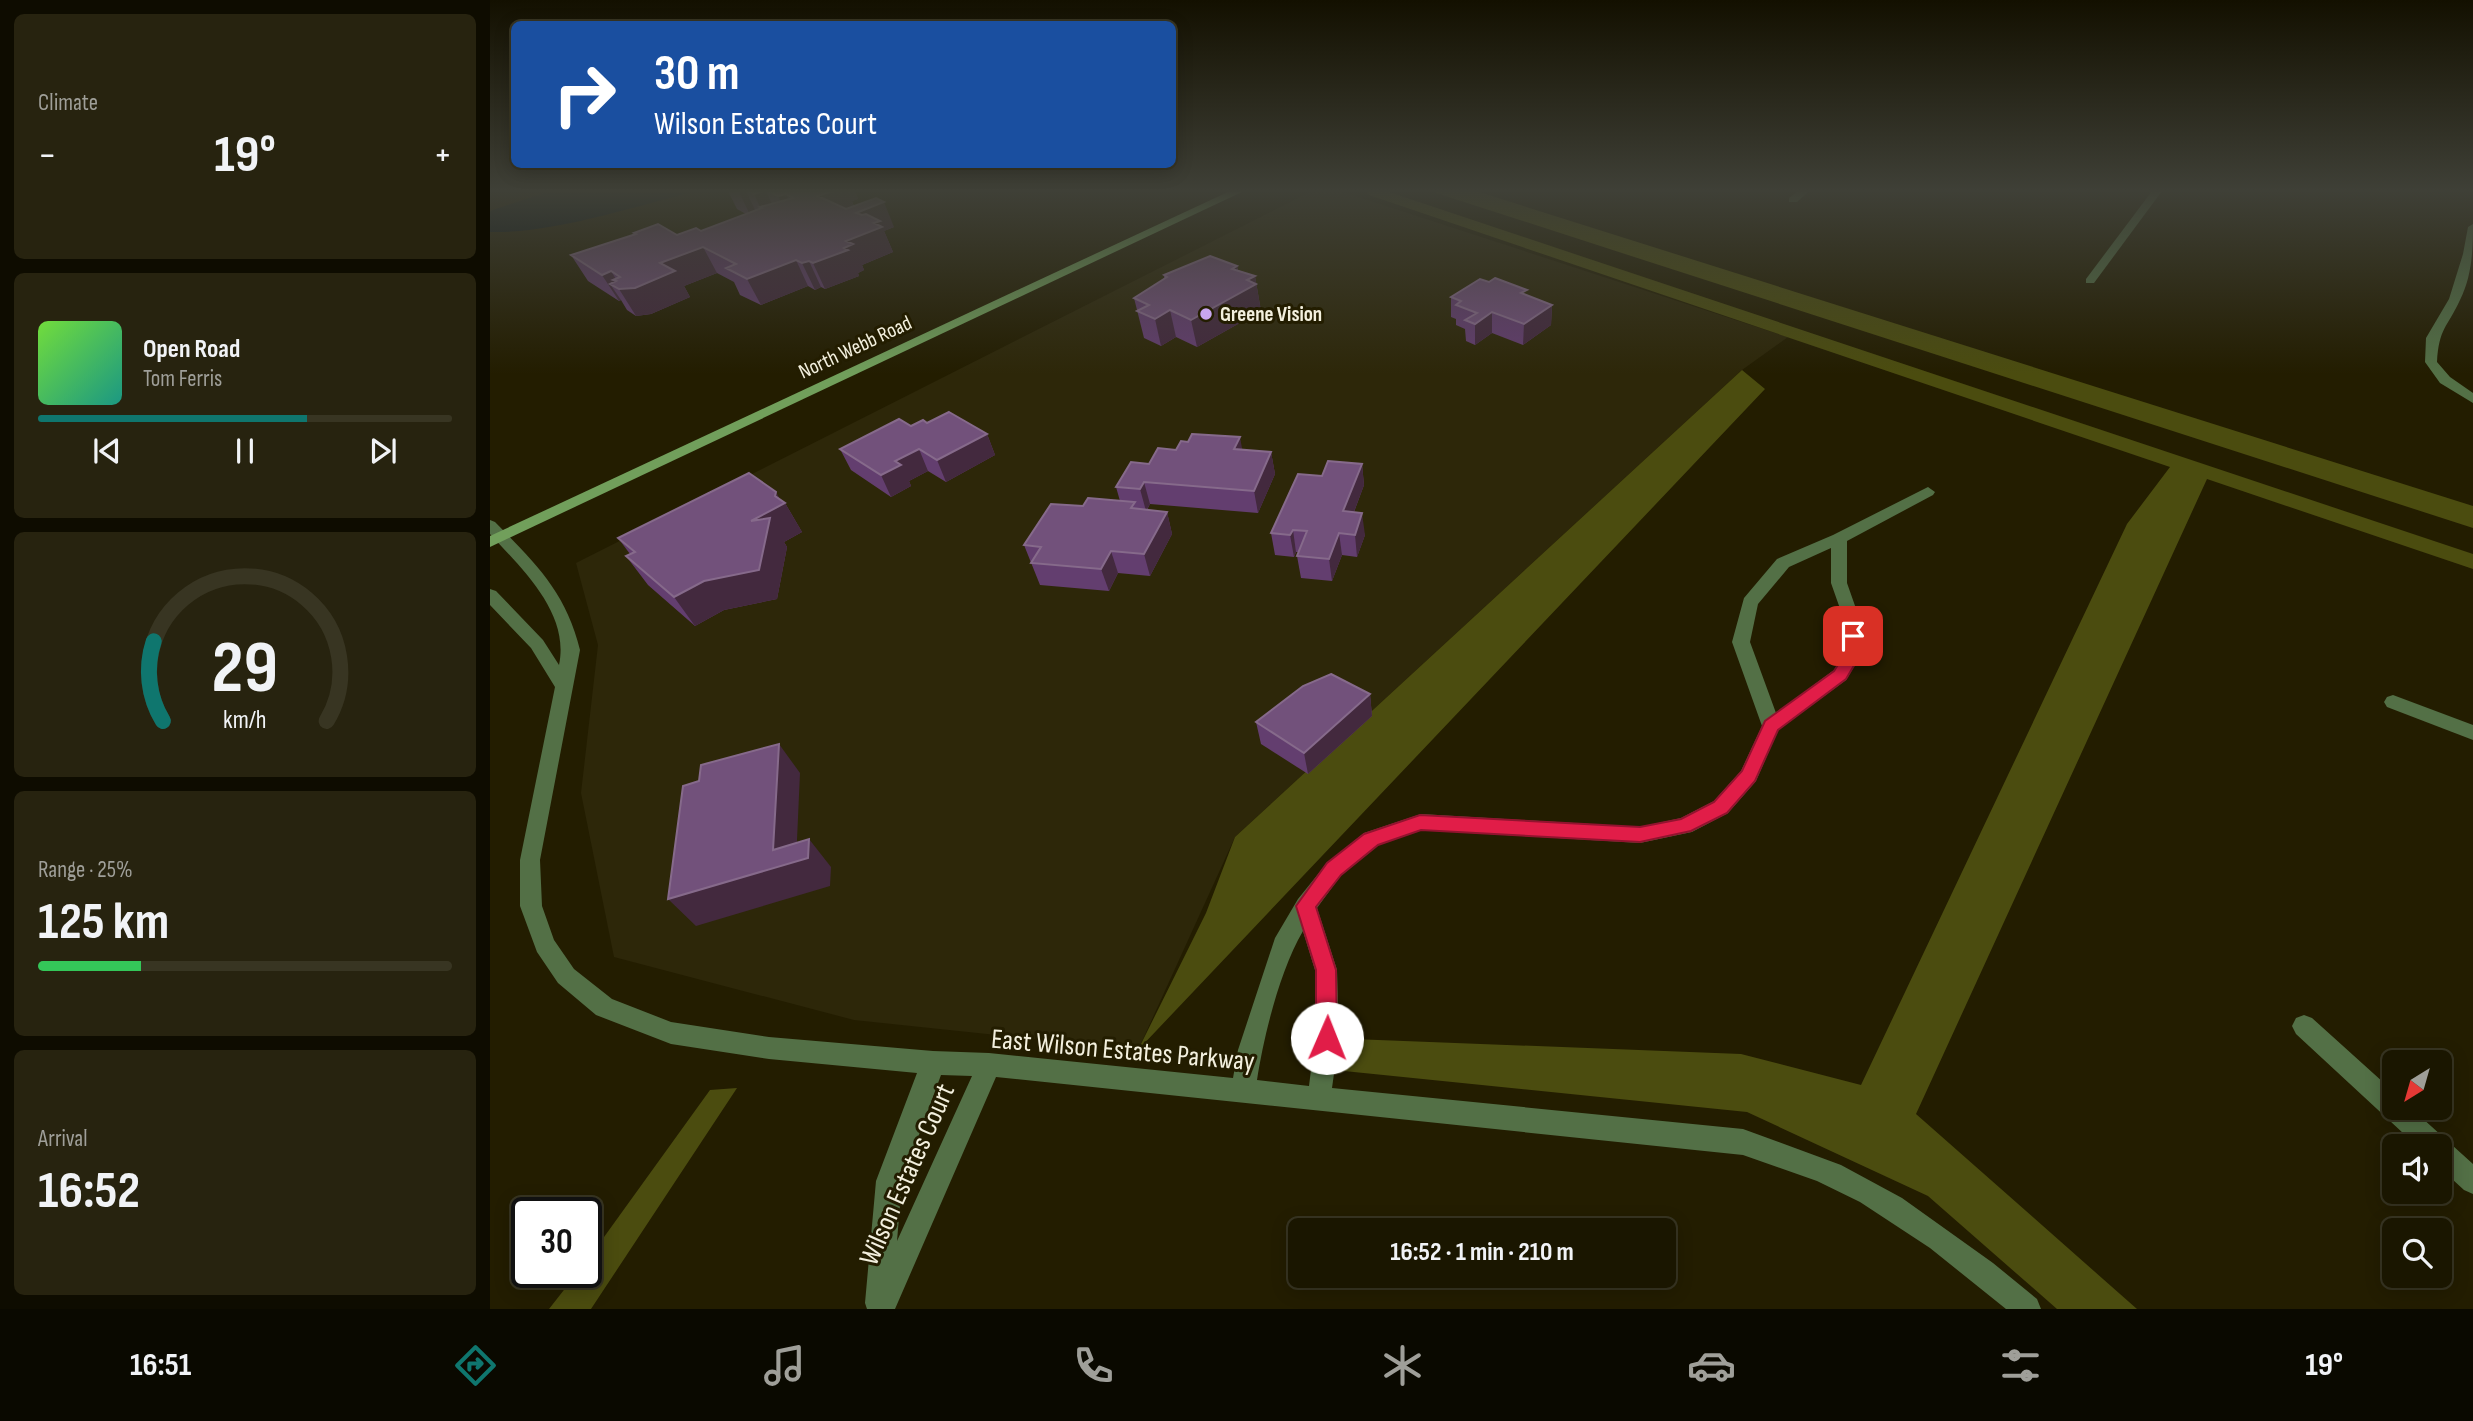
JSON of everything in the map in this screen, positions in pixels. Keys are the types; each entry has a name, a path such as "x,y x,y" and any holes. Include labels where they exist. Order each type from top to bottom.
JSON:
{"main road":[{"name":"North Webb Road","path":"494,535 1107,252"}],"street":[{"path":"2090,281 2112,252"},
{"path":"2469,252 2455,299 2432,338 2431,362 2443,377 2473,398"},
{"path":"1771,726 1741,642 1750,602 1783,563 1839,539 1928,492"},
{"name":"East Wilson Estates Parkway","path":"494,535 540,578 565,624 571,650 530,860 531,906 545,945 566,976 604,1007 671,1033 769,1048 933,1063 989,1065 1743,1142 1843,1179 1908,1217 1969,1260 2027,1309"},
{"path":"1243,1090 1250,1050 1283,945 1306,906 1334,869 1371,839 1420,822 1640,835 1685,826 1721,807 1749,776 1771,726 1840,675 1854,652 1852,620 1839,583 1839,539"},
{"path":"490,595 537,644 565,687"},
{"path":"2393,702 2473,733"},
{"path":"1306,906 1326,970 1327,1038 1319,1098"},
{"path":"2304,1026 2422,1134"},
{"name":"Wilson Estates Court","path":"880,1309 890,1181 933,1063"},
{"name":"Wilson Estates Court","path":"880,1309 989,1065"},
{"path":"2452,1162 2473,1181"}],"shaded area":[{"path":"1191,252 1527,252 1788,337 1742,370 1235,837 1138,1050 854,1020 614,957 581,793 598,645 576,563"},
{"path":"1537,252 1569,252 2473,554 2473,569 2207,479 1916,1114 2137,1309 2057,1309 1928,1196 1747,1112 1344,1071 1327,1038 1741,1054 1861,1085 2127,524 2170,467"},
{"path":"1619,252 1669,252 2473,506 2473,528"},
{"path":"1742,370 1765,389 1138,1050 1206,913 1235,837"},
{"path":"737,1088 591,1309 549,1309 565,1288 602,1288 602,1240 710,1090"}],"building":[{"path":"580,252 689,252 660,263 675,271 635,288 619,289 610,284 620,277 611,271 602,275 571,255"},
{"path":"713,252 842,252 813,263 796,260 747,279 726,268 736,264"},
{"path":"1210,256 1237,266 1232,269 1255,276 1247,280 1256,284 1191,320 1170,310 1155,319 1137,311 1149,305 1134,298 1167,277 1164,275"},
{"path":"1495,278 1527,290 1521,293 1552,305 1524,324 1492,312 1475,324 1465,320 1477,313 1456,305 1461,301 1451,297 1480,279 1489,282"},
{"path":"949,412 987,434 937,460 919,449 895,461 901,465 881,475 840,449 899,419 911,426 923,420 927,423"},
{"path":"1192,434 1240,437 1234,449 1271,452 1254,491 1144,482 1140,489 1116,487 1131,462 1149,464 1158,448 1176,450 1181,441 1188,442"},
{"path":"1328,461 1362,464 1343,511 1362,513 1355,535 1339,533 1329,559 1297,556 1307,531 1293,530 1290,535 1271,533 1298,474 1322,476"},
{"path":"749,473 776,492 775,496 785,503 751,521 770,518 759,570 704,581 674,597 626,556 635,552 618,538"},
{"path":"1088,498 1135,502 1131,508 1167,512 1144,554 1111,551 1101,569 1031,563 1041,547 1024,545 1051,504 1083,506"},
{"path":"1331,674 1370,694 1304,753 1256,722 1303,686"},
{"path":"779,744 773,850 809,839 808,858 668,899 683,786 699,781 701,765"}],"place":[{"name":"Greene Vision","path":"1206,314"}],"route":[{"path":"1327,1038 1326,970 1306,906 1334,869 1371,839 1420,822 1640,835 1685,826 1721,807 1749,776 1771,726 1840,675 1854,652 1853,636"}]}
